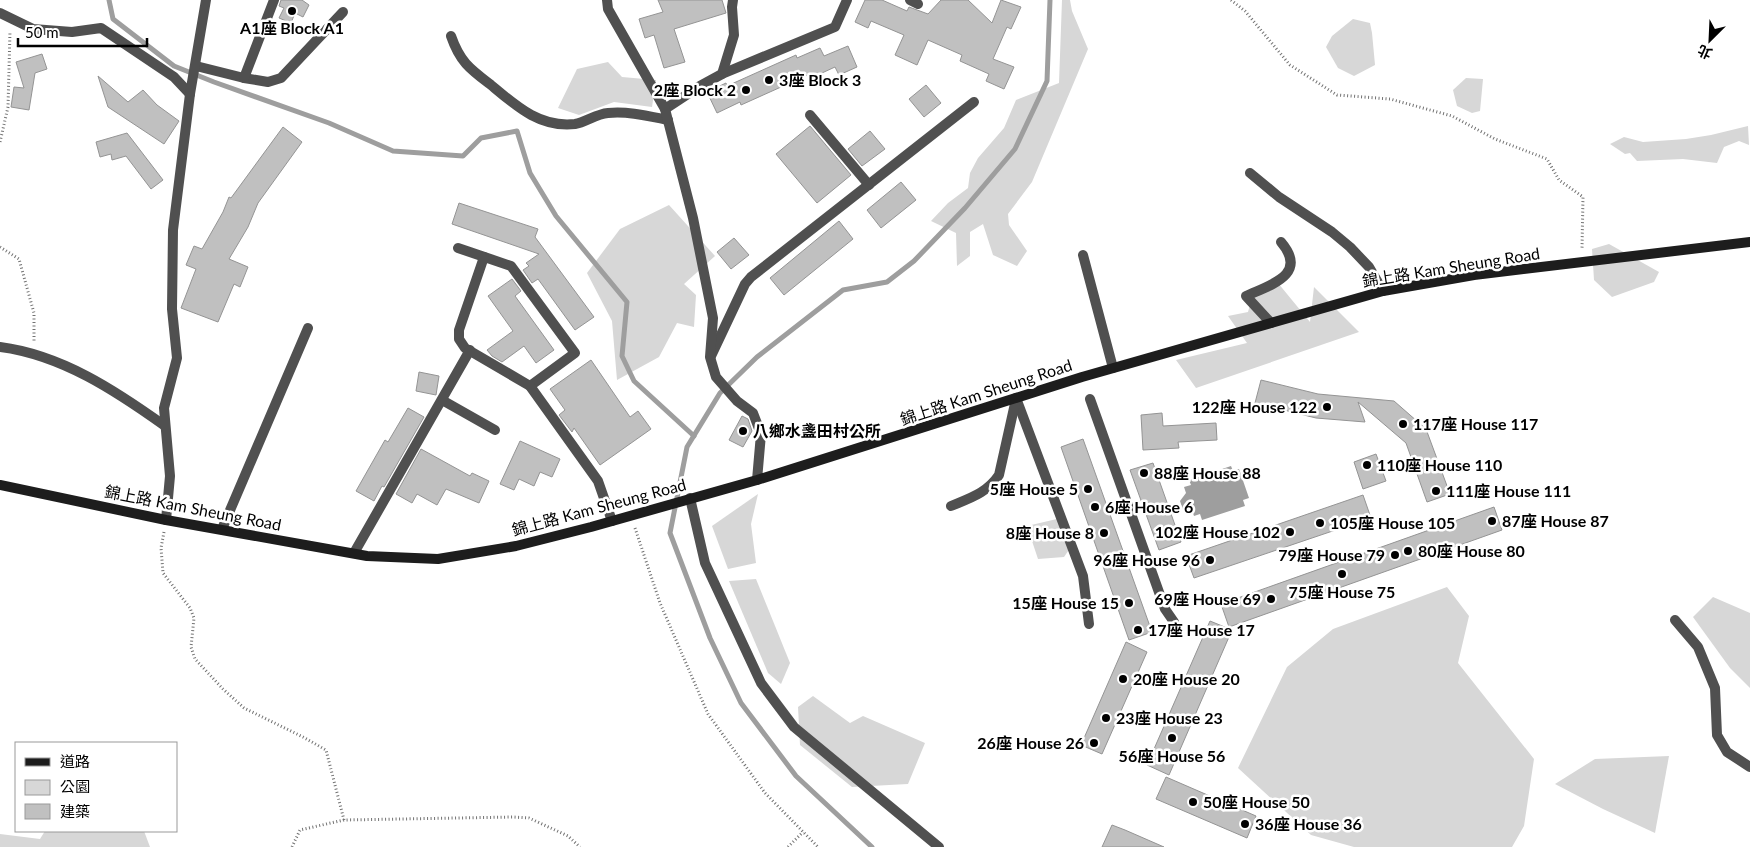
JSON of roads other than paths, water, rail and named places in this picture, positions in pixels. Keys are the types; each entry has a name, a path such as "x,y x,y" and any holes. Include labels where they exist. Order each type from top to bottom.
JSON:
{"main road":[{"name":"錦上路 Kam Sheung Road","path":"0,485 166,520 367,556 438,559 516,546 757,480 1113,368 1383,291 1474,275 1750,242"}],"street":[{"path":"166,520 170,476 164,408 177,358 172,309 173,230 191,89 206,0"},
{"path":"244,78 274,0"},
{"path":"607,0 608,8 667,115 693,218 713,318 710,357 716,377 737,401 753,413 761,434 757,480"},
{"path":"722,74 734,35 732,0"},
{"path":"452,36 457,53 465,64 521,110 543,120 577,124 605,113 667,115 700,86 722,74 835,27 847,0"},
{"path":"196,67 268,82 282,78 343,12"},
{"path":"0,13 10,20 33,29 72,32 101,28 191,89"},
{"path":"710,357 744,284 751,277 974,102"},
{"path":"810,115 869,185"},
{"path":"1250,173 1279,197 1332,232 1350,247 1369,267 1383,291"},
{"path":"1271,323 1246,296 1282,279 1287,274 1290,256 1281,242"},
{"path":"458,248 510,266 575,353 530,386"},
{"path":"1083,255 1113,368"},
{"path":"484,257 459,330 462,344 530,386 598,481 612,521"},
{"path":"222,530 308,328"},
{"path":"0,347 33,354 71,368 122,395 166,426"},
{"path":"354,553 470,350"},
{"path":"951,506 984,491 999,475 1016,398"},
{"path":"1016,398 1083,576 1089,624"},
{"path":"442,400 495,430"},
{"path":"1090,400 1165,609 1174,622"},
{"path":"688,499 705,563 761,683 794,727 939,847"},
{"path":"1675,620 1698,647 1715,688 1718,735 1727,752 1750,767"}],"waterway":[{"path":"109,0 113,19 174,66 329,123 393,151 463,156 481,138 517,131 530,173 556,216 627,302 622,356 634,381 694,436"},
{"path":"872,847 796,776 741,703 710,638 670,533 687,447 720,393 757,357 843,290 887,282 914,261 965,208 1015,149 1047,81 1050,0"}],"place":[{"name":"A1座 Block A1","path":"292,11"},
{"name":"3座 Block 3","path":"769,80"},
{"name":"2座 Block 2","path":"746,90"},
{"name":"122座 House 122","path":"1327,407"},
{"name":"117座 House 117","path":"1403,424"},
{"name":"八鄉水盞田村公所","path":"743,431"},
{"name":"110座 House 110","path":"1367,465"},
{"name":"88座 House 88","path":"1144,473"},
{"name":"5座 House 5","path":"1088,489"},
{"name":"111座 House 111","path":"1436,491"},
{"name":"6座 House 6","path":"1095,507"},
{"name":"87座 House 87","path":"1492,521"},
{"name":"105座 House 105","path":"1320,523"},
{"name":"102座 House 102","path":"1290,532"},
{"name":"8座 House 8","path":"1104,533"},
{"name":"80座 House 80","path":"1408,551"},
{"name":"79座 House 79","path":"1395,555"},
{"name":"96座 House 96","path":"1210,560"},
{"name":"75座 House 75","path":"1342,574"},
{"name":"69座 House 69","path":"1271,599"},
{"name":"15座 House 15","path":"1129,603"},
{"name":"17座 House 17","path":"1138,630"},
{"name":"20座 House 20","path":"1123,679"},
{"name":"23座 House 23","path":"1106,718"},
{"name":"56座 House 56","path":"1172,738"},
{"name":"26座 House 26","path":"1094,743"},
{"name":"50座 House 50","path":"1193,802"},
{"name":"36座 House 36","path":"1245,824"}]}
